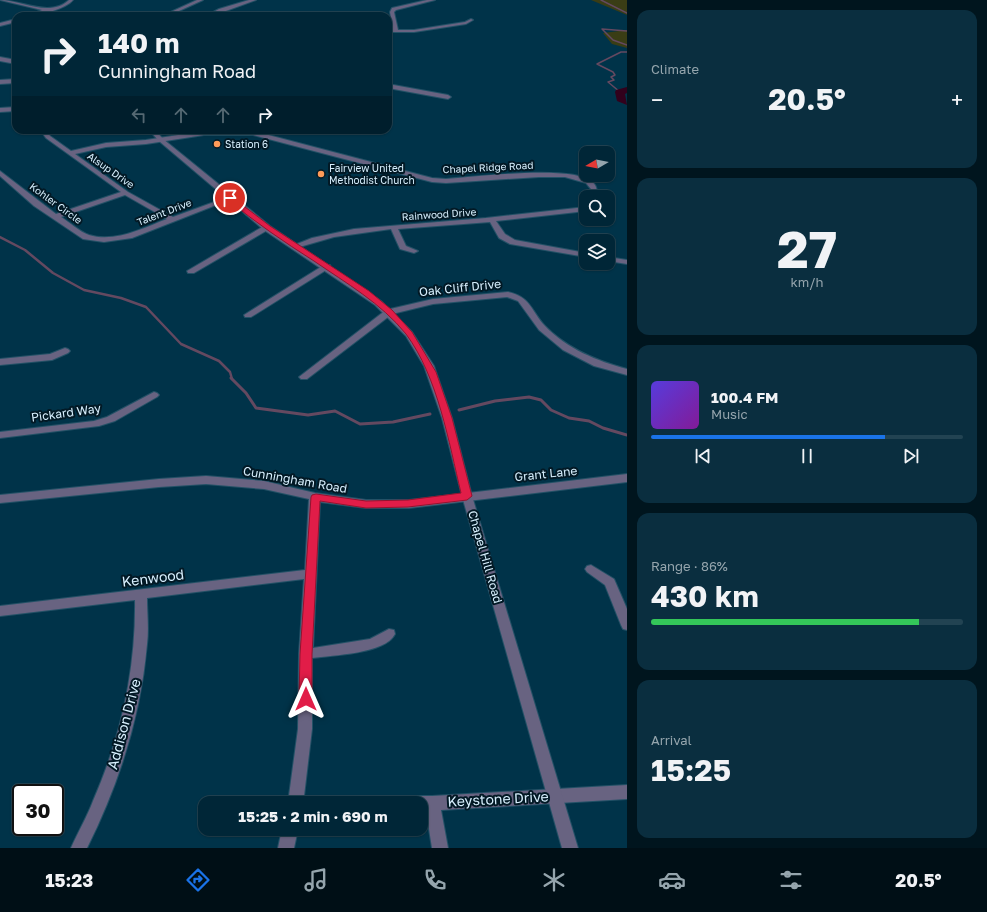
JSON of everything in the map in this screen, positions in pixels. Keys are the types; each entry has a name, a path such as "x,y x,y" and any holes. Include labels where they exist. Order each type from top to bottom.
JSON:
{"street":[{"path":"1,0 47,10"},
{"path":"41,12 66,4 71,0"},
{"path":"173,12 201,0"},
{"path":"217,12 254,0"},
{"path":"396,31 392,12 394,10 433,0"},
{"path":"392,31 414,31 466,23 471,20"},
{"path":"0,25 12,21"},
{"path":"0,59 12,61"},
{"path":"0,82 12,81"},
{"path":"392,87 448,97"},
{"path":"0,110 12,109"},
{"name":"Alsup Drive","path":"46,134 126,193 172,219"},
{"name":"Chapel Hill Road","path":"156,134 267,228 366,293 389,312 409,334 429,366 447,418 467,496 570,848"},
{"name":"Chapel Ridge Road","path":"161,140 198,134"},
{"name":"Chapel Ridge Road","path":"252,134 416,176 446,181 539,175 566,175 588,182 594,190"},
{"path":"70,153 106,145 161,140"},
{"name":"Kohler Circle","path":"0,172 37,204 86,237 104,240"},
{"path":"56,216 126,193"},
{"name":"Talent Drive","path":"104,240 129,236 230,198"},
{"name":"Rainwood Drive","path":"296,246 314,239 341,232 492,220 579,210"},
{"path":"492,220 502,236 513,242 579,254"},
{"path":"191,271 267,228"},
{"path":"394,228 403,247 414,252"},
{"path":"615,260 627,262"},
{"path":"248,315 327,267"},
{"name":"Oak Cliff Drive","path":"389,312 403,307 422,304 508,294 520,299 542,328 566,348 597,364 627,372"},
{"path":"304,377 389,312"},
{"path":"0,362 52,358 65,352"},
{"name":"Pickard Way","path":"0,434 95,424 111,419 154,395"},
{"name":"Grant Lane","path":"467,496 627,478"},
{"name":"Cunningham Road","path":"0,499 159,483 206,480 264,485 316,497 373,504 408,504 467,496"},
{"path":"297,796 306,729 306,654 316,497"},
{"path":"591,569 610,582 627,625"},
{"name":"Kenwood","path":"0,611 310,574"},
{"name":"Addison Drive","path":"79,848 114,767 132,706 141,650 141,594"},
{"path":"306,654 373,644 389,634"},
{"name":"Keystone Drive","path":"428,803 627,792"},
{"path":"432,803 440,848"},
{"path":"286,848 289,836"}],"green space":[{"path":"591,0 627,0 627,15"},
{"path":"627,30 627,48 612,44 603,33"}],"waterway":[{"path":"601,0 627,13"},
{"path":"627,31 602,29 613,40 627,45"},
{"path":"620,92 608,82 614,80 611,77 615,75 613,72 597,64 621,52 627,52"},
{"path":"627,90 620,92 621,99 627,102"},
{"path":"0,237 25,250 53,273 84,290 121,298 146,307 181,344 219,361 230,372 232,379"},
{"path":"232,379 246,393 256,408 308,415 335,411 360,424 393,422 430,414"},
{"path":"459,410 495,401 529,397 541,400 551,410 569,418 589,421 603,428 627,435"}],"place":[{"name":"Station 6","path":"217,144"},
{"name":"Fairview United Methodist Church","path":"321,174"}],"route":[{"path":"230,198 267,228 366,293 389,312 409,334 432,372 447,418 467,496 408,504 366,504 316,497 306,654 306,699"}]}
